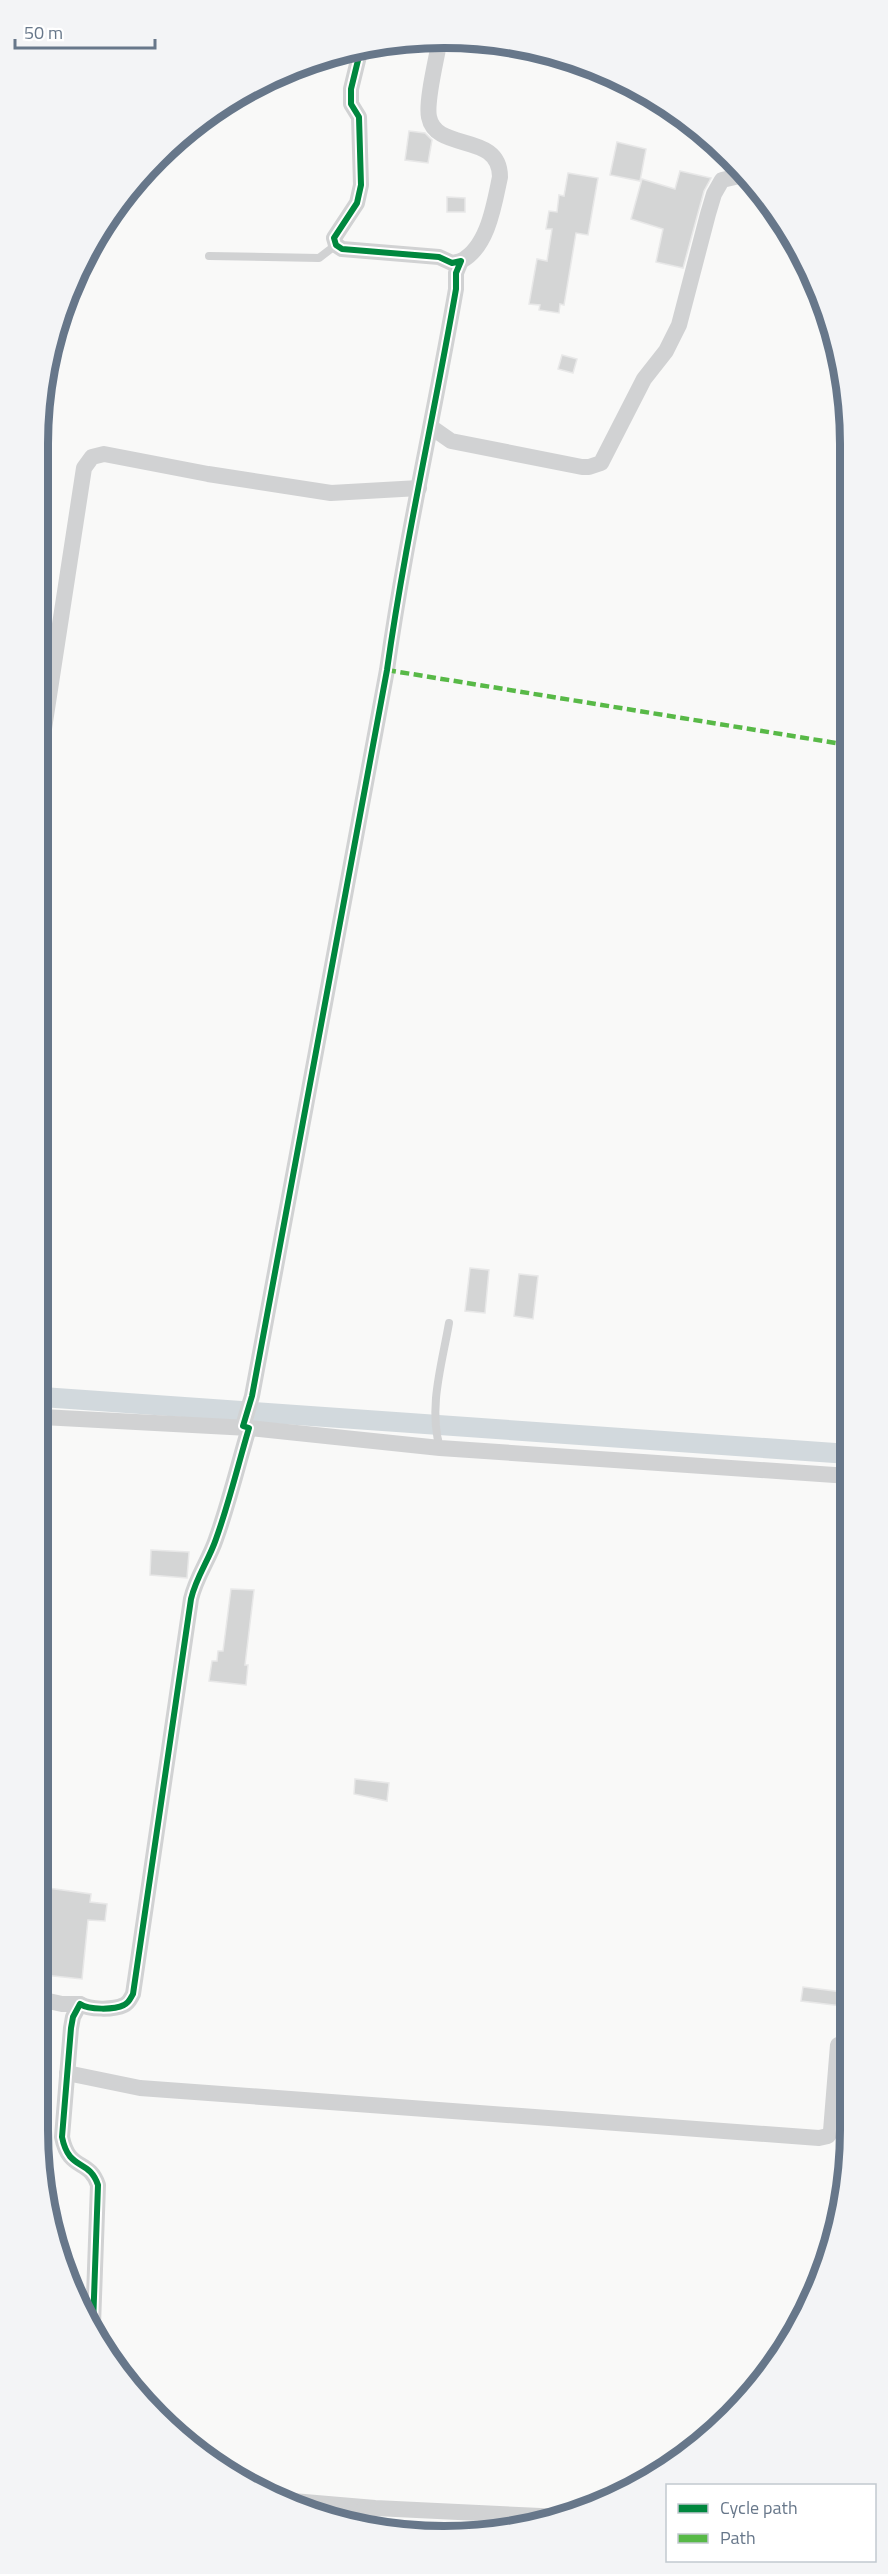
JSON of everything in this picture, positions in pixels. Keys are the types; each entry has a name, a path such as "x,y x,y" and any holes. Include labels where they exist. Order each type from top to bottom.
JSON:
{"street":[{"path":"359,58 351,89 351,104 359,117 361,185 357,203 334,238 336,245 342,249 440,257 452,263 470,256 487,227 498,188 500,169 499,162 491,152 443,134 432,124 429,110 438,48"},
{"path":"432,427 451,441 582,467 601,463 644,379 666,351 679,325 699,246 718,186 722,180 736,177"},
{"path":"48,2001 80,2004 86,2008 122,2006 129,2002 133,1994 191,1599 194,1584 215,1543 223,1519 246,1427 432,427 456,289 456,273 461,261"},
{"path":"48,702 84,468 92,457 104,454 208,474 331,493 419,488"},
{"path":"48,1417 246,1427 840,1475"},
{"path":"80,2004 71,2028 62,2137 65,2153 69,2158 90,2170 98,2185 93,2313"},
{"path":"67,2073 140,2088 824,2137 831,2131 838,2045"},
{"path":"333,2510 363,2516 527,2517"}],"lane":[{"path":"209,256 319,258 336,245"},
{"path":"438,1442 435,1419 449,1323"}],"building":[{"path":"409,131 425,133 432,140 428,163 405,160"},
{"path":"617,142 646,149 640,181 610,175"},
{"path":"680,171 711,178 704,191 683,268 656,262 663,229 631,219 642,179 675,189"},
{"path":"568,173 598,178 588,235 576,233 564,305 560,304 559,313 539,310 540,305 529,304 537,259 547,261 552,229 546,229 549,211 557,212 559,195 564,196"},
{"path":"447,197 465,198 465,212 447,212"},
{"path":"562,355 577,359 573,373 558,369"},
{"path":"470,1268 489,1270 485,1313 465,1311"},
{"path":"519,1274 538,1276 533,1319 514,1316"},
{"path":"151,1550 189,1552 187,1578 150,1575"},
{"path":"231,1589 254,1590 245,1665 248,1665 246,1685 209,1681 212,1661 217,1661 218,1651 223,1651"},
{"path":"355,1779 389,1783 387,1801 354,1794"},
{"path":"48,1888 91,1894 90,1902 107,1904 105,1921 88,1920 82,1979 48,1975"},
{"path":"803,1987 840,1992 840,2006 801,2001"}],"waterway":[{"path":"48,1397 840,1453"}],"marked path":[{"path":"387,670 840,744"}],"cycle path":[{"path":"93,2313 98,2185 90,2171 69,2155 62,2137 71,2028 73,2017 80,2004 102,2009 120,2007 127,2003 133,1994 191,1599 221,1525 249,1428 243,1426 252,1396 387,670 402,574 456,289 456,273 461,261 452,263 439,257 342,249 336,245 334,238 357,203 361,185 359,117 351,104 351,89 359,58"}]}
